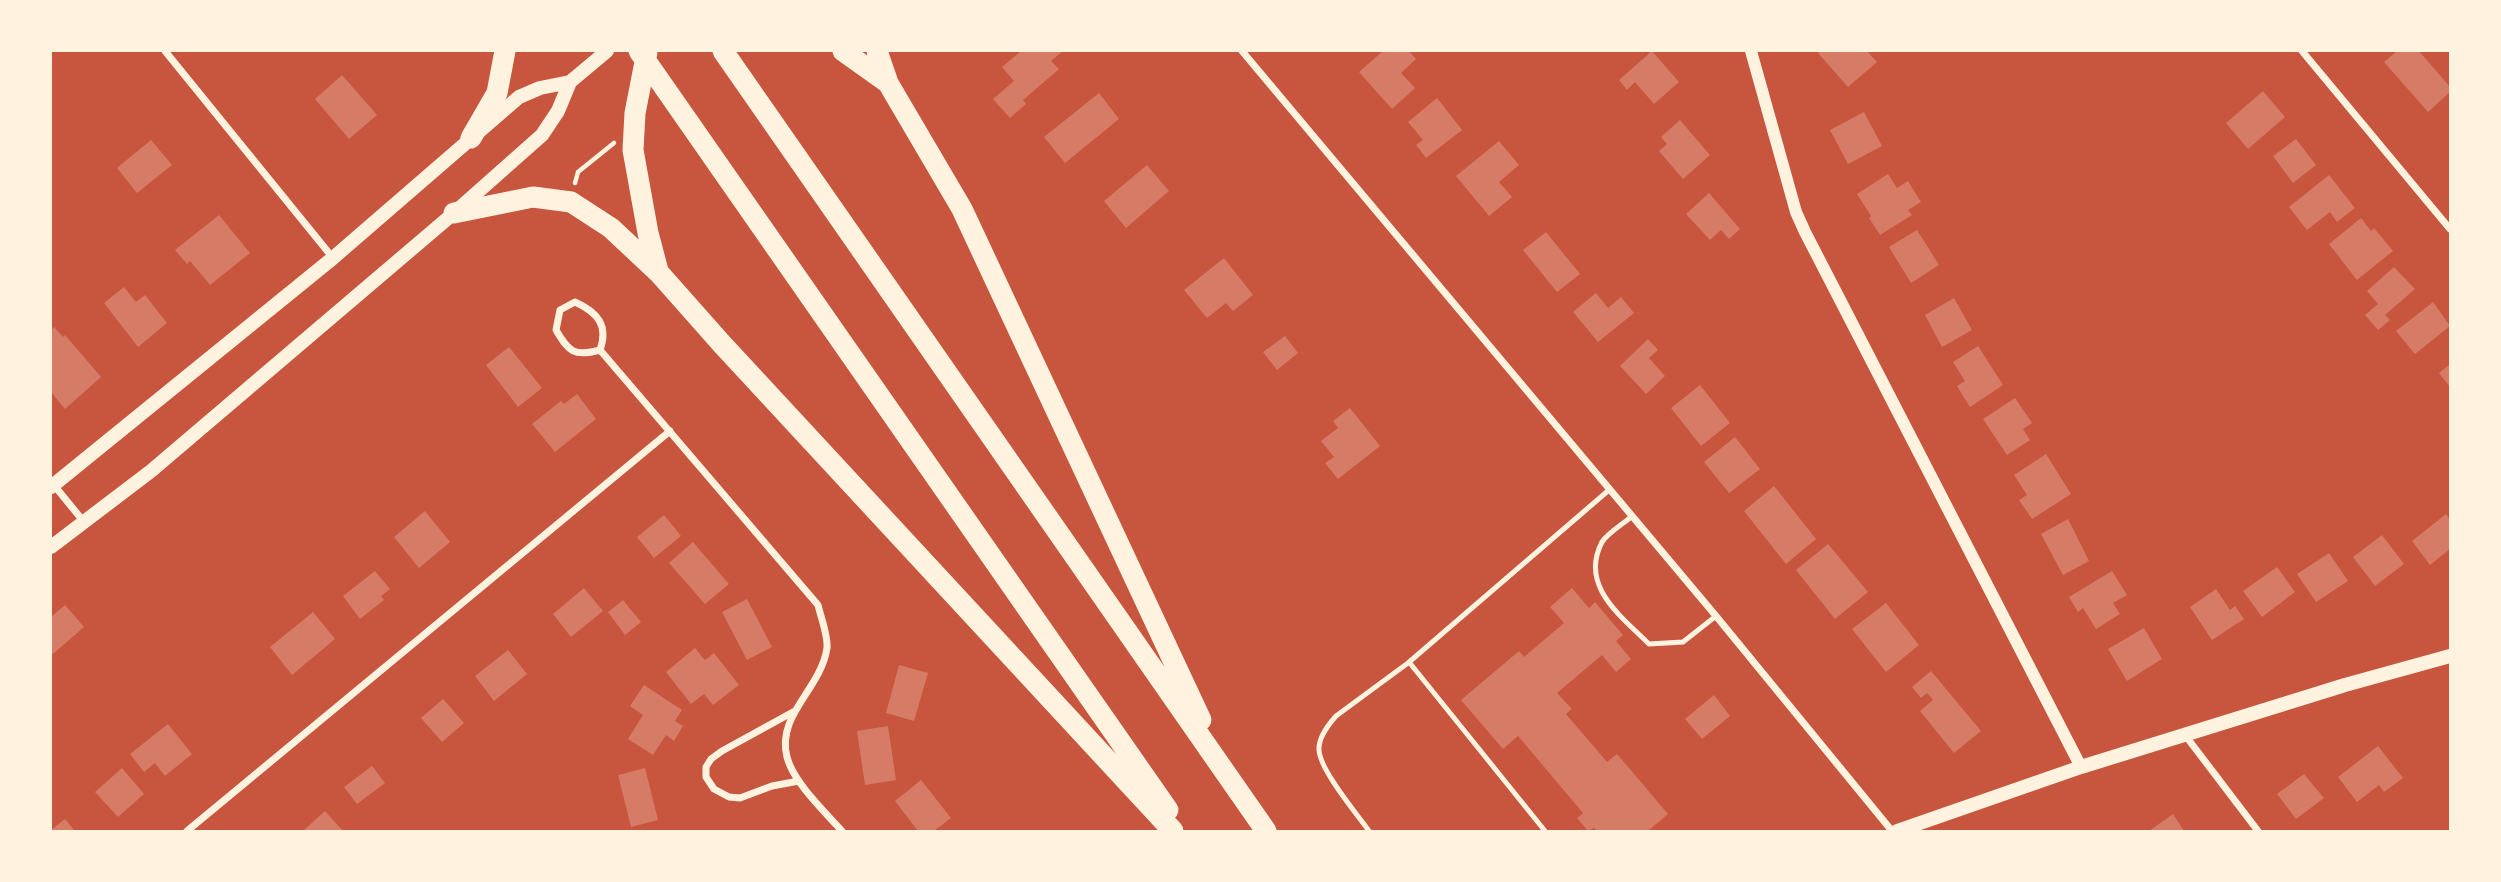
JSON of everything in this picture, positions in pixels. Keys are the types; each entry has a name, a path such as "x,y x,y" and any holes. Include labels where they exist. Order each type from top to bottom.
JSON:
{"highway":[{"path":"471,138 497,93 505,51"},
{"path":"639,51 1183,831"},
{"path":"647,51 626,145 659,273"},
{"path":"723,51 1266,831"},
{"path":"843,51 888,83"},
{"path":"877,51 888,83 962,209 1225,772"},
{"path":"454,213 533,197 571,202 611,228 659,273 1173,831"}],"main road":[{"path":"51,547 151,471 542,135 558,111 570,82 607,51"},
{"path":"52,484 333,258 519,97 540,88 570,82"},
{"path":"1894,831 2081,767 2345,685 2450,656"}],"street":[{"path":"165,51 333,258"},
{"path":"1242,51 1894,831"},
{"path":"1751,51 1796,212 1805,232 2081,767"},
{"path":"2302,51 2450,229"},
{"path":"575,303 588,308 601,322 604,338 600,350 582,355 566,348 555,330 560,310 575,303"},
{"path":"600,350 818,605 827,646 819,676 793,712 785,734 787,758 799,781 842,831"},
{"path":"187,831 670,430"},
{"path":"52,484 84,522"},
{"path":"793,712 711,759 706,767 706,777 714,789 729,797 740,797 772,786 799,781"},
{"path":"2185,735 2258,831"}],"lane":[{"path":"1369,831 1323,766 1318,748 1327,726 1336,716 1409,662 1609,490"},
{"path":"1631,517 1603,541 1594,570 1605,600 1649,644 1683,642 1716,616"},
{"path":"1409,662 1545,831"}],"path":[{"path":"573,190 578,172 611,144 626,145"}],"building":[{"path":"1021,51 1063,51 1051,61 1059,69 1023,100 1026,104 1010,118 993,99 1014,81 1002,67"},
{"path":"1383,51 1409,51 1416,59 1401,73 1415,88 1392,109 1359,72"},
{"path":"1652,51 1679,82 1654,104 1635,82 1627,90 1619,80"},
{"path":"1867,51 1877,62 1848,87 1818,53"},
{"path":"2397,51 2419,51 2450,87 2450,92 2428,112 2384,62"},
{"path":"342,75 377,115 349,139 315,99"},
{"path":"2263,91 2285,117 2248,149 2226,123"},
{"path":"1099,93 1119,119 1065,163 1044,137"},
{"path":"1437,98 1462,130 1426,158 1416,145 1423,140 1408,122"},
{"path":"1864,112 1882,146 1848,164 1830,130"},
{"path":"1680,120 1710,155 1683,179 1659,151 1667,144 1661,137"},
{"path":"2296,139 2316,165 2293,183 2273,156"},
{"path":"151,140 172,165 137,193 117,168"},
{"path":"1499,141 1519,165 1499,182 1512,197 1489,216 1456,176"},
{"path":"1147,165 1169,191 1126,228 1104,201"},
{"path":"1888,174 1897,188 1908,181 1921,202 1908,210 1912,215 1880,235 1857,194"},
{"path":"2329,175 2355,208 2337,222 2330,212 2307,230 2289,207"},
{"path":"1709,193 1740,229 1729,239 1721,230 1710,240 1686,214"},
{"path":"219,215 250,253 210,285 190,261 187,264 175,250"},
{"path":"2361,218 2371,231 2374,228 2393,251 2357,280 2329,244"},
{"path":"1917,230 1939,265 1911,283 1889,247"},
{"path":"1546,232 1580,274 1557,292 1523,250"},
{"path":"1224,258 1253,295 1233,311 1226,303 1207,318 1184,290"},
{"path":"2394,267 2415,289 2385,315 2390,320 2378,330 2365,315 2378,304 2367,291"},
{"path":"124,287 136,302 145,295 167,323 138,347 104,303"},
{"path":"1596,293 1608,308 1621,297 1634,313 1598,342 1573,312"},
{"path":"1954,298 1972,330 1942,347 1925,315"},
{"path":"2433,302 2450,326 2415,354 2396,331"},
{"path":"54,327 63,337 65,335 101,377 65,409 51,392 51,330"},
{"path":"1285,336 1298,353 1277,370 1263,352"},
{"path":"1648,339 1658,350 1649,358 1665,376 1646,394 1620,366"},
{"path":"1978,346 2003,385 1970,407 1957,386 1965,381 1953,362"},
{"path":"509,347 542,388 518,407 486,365"},
{"path":"2450,364 2450,387 2439,373"},
{"path":"1700,385 1730,423 1701,446 1671,408"},
{"path":"577,394 596,419 555,452 532,424 561,401 564,404"},
{"path":"2015,398 2032,423 2023,429 2030,440 2007,455 1983,419"},
{"path":"1350,408 1380,446 1338,479 1325,463 1334,457 1321,441 1338,428 1333,421"},
{"path":"1735,437 1760,469 1729,493 1704,462"},
{"path":"2046,454 2071,494 2032,519 2019,500 2027,495 2014,475"},
{"path":"1774,486 1816,539 1786,564 1744,511"},
{"path":"425,511 450,542 419,568 394,537"},
{"path":"2446,514 2450,520 2450,549 2430,565 2412,541"},
{"path":"664,515 681,536 654,558 637,537"},
{"path":"2068,519 2089,561 2063,575 2041,534"},
{"path":"2382,535 2404,564 2375,586 2353,557"},
{"path":"693,542 729,584 705,604 669,563"},
{"path":"1828,544 1868,592 1835,619 1796,570"},
{"path":"2329,553 2348,581 2316,602 2297,574"},
{"path":"2277,567 2295,592 2262,617 2243,591"},
{"path":"375,571 390,589 381,596 384,600 360,619 343,596"},
{"path":"2112,571 2127,595 2113,603 2120,614 2096,629 2083,608 2078,612 2069,597"},
{"path":"584,588 603,611 571,637 553,614"},
{"path":"1572,588 1589,608 1595,602 1623,635 1616,641 1631,659 1616,672 1602,655 1557,693 1572,709 1566,714 1607,762 1617,754 1668,814 1648,831 1597,831 1594,828 1588,831 1577,818 1583,813 1518,736 1503,749 1461,700 1519,651 1524,657 1564,623 1550,607"},
{"path":"2216,589 2230,610 2235,606 2244,619 2212,640 2190,607"},
{"path":"747,599 772,647 747,660 722,612"},
{"path":"623,600 641,622 625,635 608,612"},
{"path":"1886,603 1919,645 1886,672 1852,629"},
{"path":"65,605 84,627 53,654 51,617"},
{"path":"313,612 335,639 292,675 270,647"},
{"path":"2144,628 2162,659 2127,681 2108,649"},
{"path":"695,648 705,660 714,653 739,685 713,705 704,694 691,704 666,672"},
{"path":"508,650 527,674 494,701 475,676"},
{"path":"899,665 928,673 914,721 886,713"},
{"path":"1931,671 1981,731 1954,753 1920,711 1933,700 1927,693 1921,698 1912,687"},
{"path":"644,685 682,710 675,721 683,726 674,741 666,735 653,755 628,739 643,715 630,706"},
{"path":"1714,695 1730,716 1702,739 1685,719"},
{"path":"443,699 464,723 442,742 421,718"},
{"path":"168,724 192,754 165,776 155,763 144,772 130,754"},
{"path":"888,726 896,780 865,785 857,731"},
{"path":"2378,746 2403,778 2384,792 2379,785 2357,802 2338,777"},
{"path":"372,766 385,783 357,804 344,787"},
{"path":"122,768 144,794 118,817 95,792"},
{"path":"645,768 658,820 631,827 618,775"},
{"path":"2304,774 2324,798 2296,819 2277,794"},
{"path":"921,780 951,818 934,831 918,831 895,801"},
{"path":"325,811 343,831 303,831"},
{"path":"2173,814 2184,831 2149,831"},
{"path":"65,819 75,831 51,831 51,830"}]}
